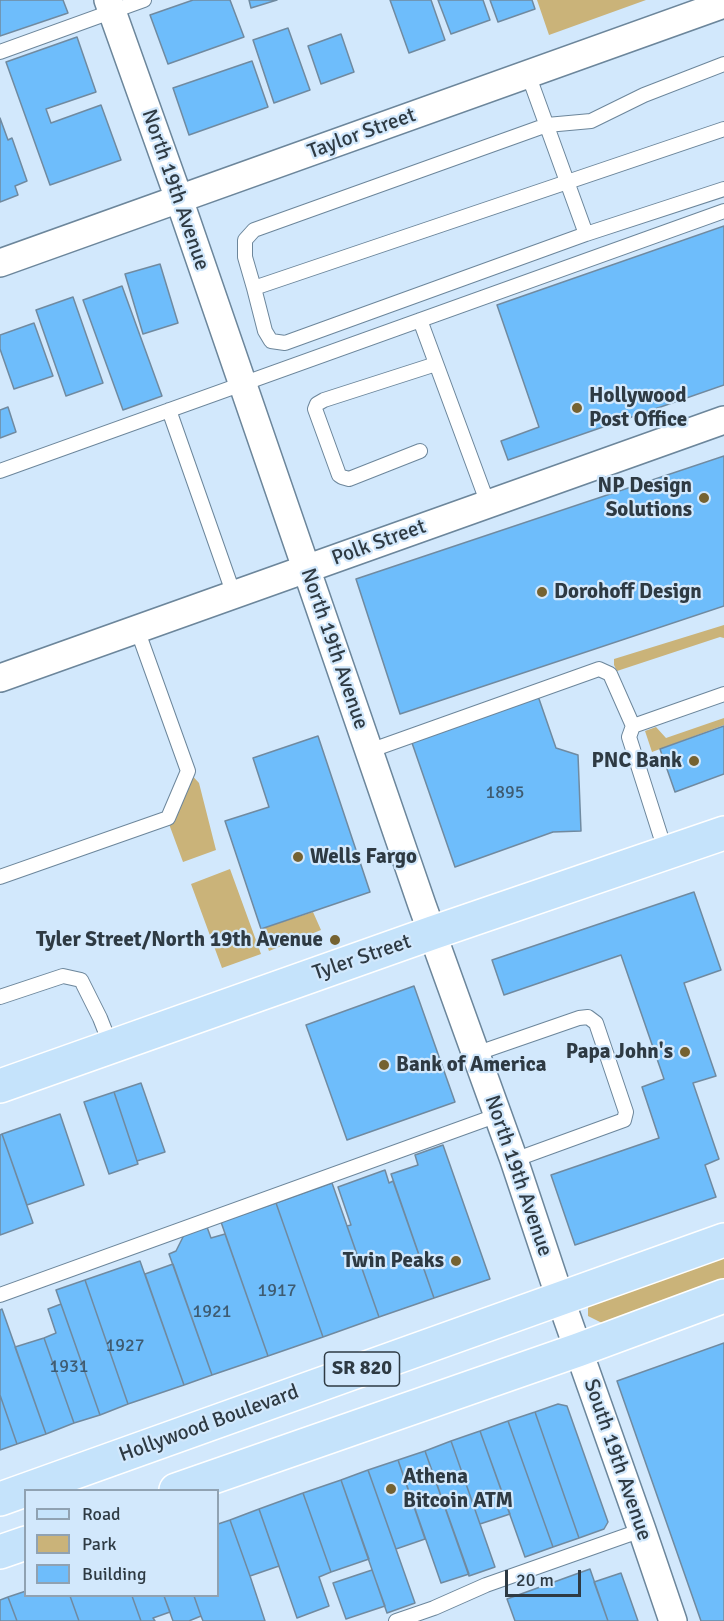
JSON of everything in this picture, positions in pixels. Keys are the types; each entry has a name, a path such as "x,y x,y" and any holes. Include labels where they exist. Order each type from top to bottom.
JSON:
{"main road":[{"name":"Tyler Street","path":"0,1086 724,832"},
{"name":"Hollywood Boulevard","path":"28,1489 724,1240"},
{"name":"SR 820","path":"182,1489 578,1350 724,1296"},
{"name":"Hollywood Boulevard","path":"0,1499 24,1490"},
{"path":"0,1552 24,1544"}],"street":[{"name":"Taylor Street","path":"0,263 724,4"},
{"name":"North 19th Avenue","path":"110,6 179,199 432,933 514,1160 560,1298"},
{"name":"Polk Street","path":"0,678 724,420"},
{"name":"South 19th Avenue","path":"560,1298 673,1621"}],"lane":[{"path":"0,52 110,6 144,0"},
{"path":"724,64 644,95 591,121 547,125 254,230 245,240 245,256 265,331 272,341 285,343 586,234 724,189"},
{"path":"528,74 586,234"},
{"path":"255,288 724,129"},
{"path":"0,471 724,211"},
{"path":"420,320 488,504"},
{"path":"420,451 349,479 342,477 339,475 315,410 317,404 324,400 436,364"},
{"path":"169,410 234,595"},
{"path":"0,877 168,818 188,771 137,629"},
{"path":"369,751 599,669 610,674 633,726 629,737 666,853"},
{"path":"633,726 724,694"},
{"path":"0,997 63,976 81,980 111,1046"},
{"path":"475,1054 579,1018 588,1017 596,1023 626,1112 624,1120 514,1160"},
{"path":"0,1294 498,1115"},
{"path":"396,1621 434,1608 486,1585 642,1530"}],"green space":[{"path":"537,0 646,0 549,35"},
{"path":"724,625 724,638 720,637 617,671 614,665 614,659"},
{"path":"724,718 724,725 652,752 645,731 656,727 666,738"},
{"path":"188,771 199,783 216,850 183,862 169,824"},
{"path":"230,869 261,954 222,968 191,884"},
{"path":"313,912 321,930 269,951 261,929"},
{"path":"724,1247 724,1287 614,1324 602,1323 588,1316 588,1303"}],"building":[{"path":"0,0 63,0 68,13 0,36"},
{"path":"193,0 230,0 244,37 168,64 150,15"},
{"path":"249,0 277,0 251,8"},
{"path":"390,0 431,0 445,40 409,53"},
{"path":"438,0 483,0 490,20 451,34"},
{"path":"490,0 532,0 535,9 498,22"},
{"path":"288,28 310,90 274,103 253,40"},
{"path":"341,34 354,72 321,84 308,46"},
{"path":"77,37 96,92 46,109 51,123 101,105 121,160 50,185 6,62"},
{"path":"252,61 268,107 189,135 173,88"},
{"path":"0,118 8,140 12,138 27,181 15,186 18,195 0,202"},
{"path":"724,226 724,385 508,460 501,441 539,427 497,305"},
{"path":"160,264 178,323 143,334 125,274"},
{"path":"122,286 162,396 123,410 83,300"},
{"path":"73,297 103,383 66,396 36,310"},
{"path":"34,323 53,376 14,389 0,349 0,335"},
{"path":"8,407 16,432 0,438 0,410"},
{"name":"Dorohoff Design","path":"724,456 724,606 400,714 356,579"},
{"path":"538,696 556,748 578,755 581,831 553,832 455,867 411,740"},
{"name":"PNC Bank","path":"724,726 724,774 675,792 660,749"},
{"name":"Wells Fargo","path":"318,736 370,892 261,929 225,821 269,807 253,758"},
{"path":"694,892 721,970 684,983 716,1076 693,1083 719,1159 705,1165 716,1197 575,1245 551,1175 659,1138 642,1087 664,1079 621,955 504,995 492,960"},
{"path":"414,986 455,1102 347,1140 306,1025"},
{"path":"141,1083 165,1152 137,1161 114,1092"},
{"path":"114,1092 138,1164 109,1174 84,1102"},
{"path":"60,1114 84,1185 27,1205 2,1134"},
{"path":"2,1134 33,1223 0,1235 0,1135"},
{"path":"443,1145 490,1279 434,1298 391,1174 418,1165 415,1155"},
{"path":"385,1170 389,1183 393,1181 434,1298 379,1317 347,1226 351,1225 338,1187"},
{"path":"332,1183 379,1317 323,1337 276,1203"},
{"path":"276,1203 323,1337 268,1356 221,1222"},
{"path":"207,1227 211,1238 225,1234 268,1356 212,1375 169,1254 176,1251 184,1235"},
{"path":"140,1261 184,1385 128,1404 85,1280"},
{"path":"173,1264 212,1375 184,1385 145,1274"},
{"path":"85,1280 128,1404 100,1415 56,1290"},
{"path":"61,1304 100,1415 74,1423 44,1338 56,1333 48,1309"},
{"path":"2,1309 46,1434 17,1444 0,1395 0,1310"},
{"path":"44,1338 74,1423 46,1434 15,1347"},
{"path":"724,1343 724,1621 701,1621 617,1381"},
{"path":"0,1395 17,1444 0,1450"},
{"path":"558,1404 567,1406 608,1522 604,1529 579,1538 535,1412"},
{"path":"535,1412 579,1538 553,1547 508,1421"},
{"path":"508,1421 553,1547 525,1557 480,1431"},
{"path":"480,1431 510,1514 480,1524 451,1441"},
{"path":"451,1441 495,1567 469,1576 425,1451"},
{"path":"425,1451 469,1574 441,1583 398,1460"},
{"path":"398,1460 425,1539 396,1549 368,1470"},
{"path":"368,1470 415,1603 387,1613 341,1480"},
{"path":"341,1480 369,1559 331,1572 303,1493"},
{"path":"303,1493 331,1572 319,1577 329,1606 297,1618 259,1509"},
{"path":"259,1509 279,1566 250,1576 230,1520"},
{"path":"230,1520 265,1621 203,1621 194,1597 219,1597 219,1524"},
{"path":"590,1569 608,1621 515,1621 507,1599"},
{"path":"372,1570 385,1606 346,1619 333,1583"},
{"path":"621,1573 638,1621 608,1621 594,1582"},
{"path":"24,1592 24,1597 70,1597 79,1621 17,1621 8,1597"},
{"path":"8,1597 17,1621 0,1621 0,1600"},
{"path":"70,1597 132,1597 141,1621 79,1621"},
{"path":"132,1597 164,1597 170,1612 153,1618 155,1621 141,1621"},
{"path":"164,1597 194,1597 201,1616 189,1621 173,1621"}],"place":[{"name":"Hollywood Post Office","path":"577,408"},
{"name":"NP Design Solutions","path":"704,498"},
{"name":"Dorohoff Design","path":"542,592"},
{"name":"PNC Bank","path":"694,761"},
{"name":"Wells Fargo","path":"298,857"},
{"name":"Tyler Street/North 19th Avenue","path":"335,940"},
{"name":"Papa John's","path":"685,1052"},
{"name":"Bank of America","path":"384,1065"},
{"name":"Twin Peaks","path":"456,1261"},
{"name":"Athena Bitcoin ATM","path":"391,1489"}]}
